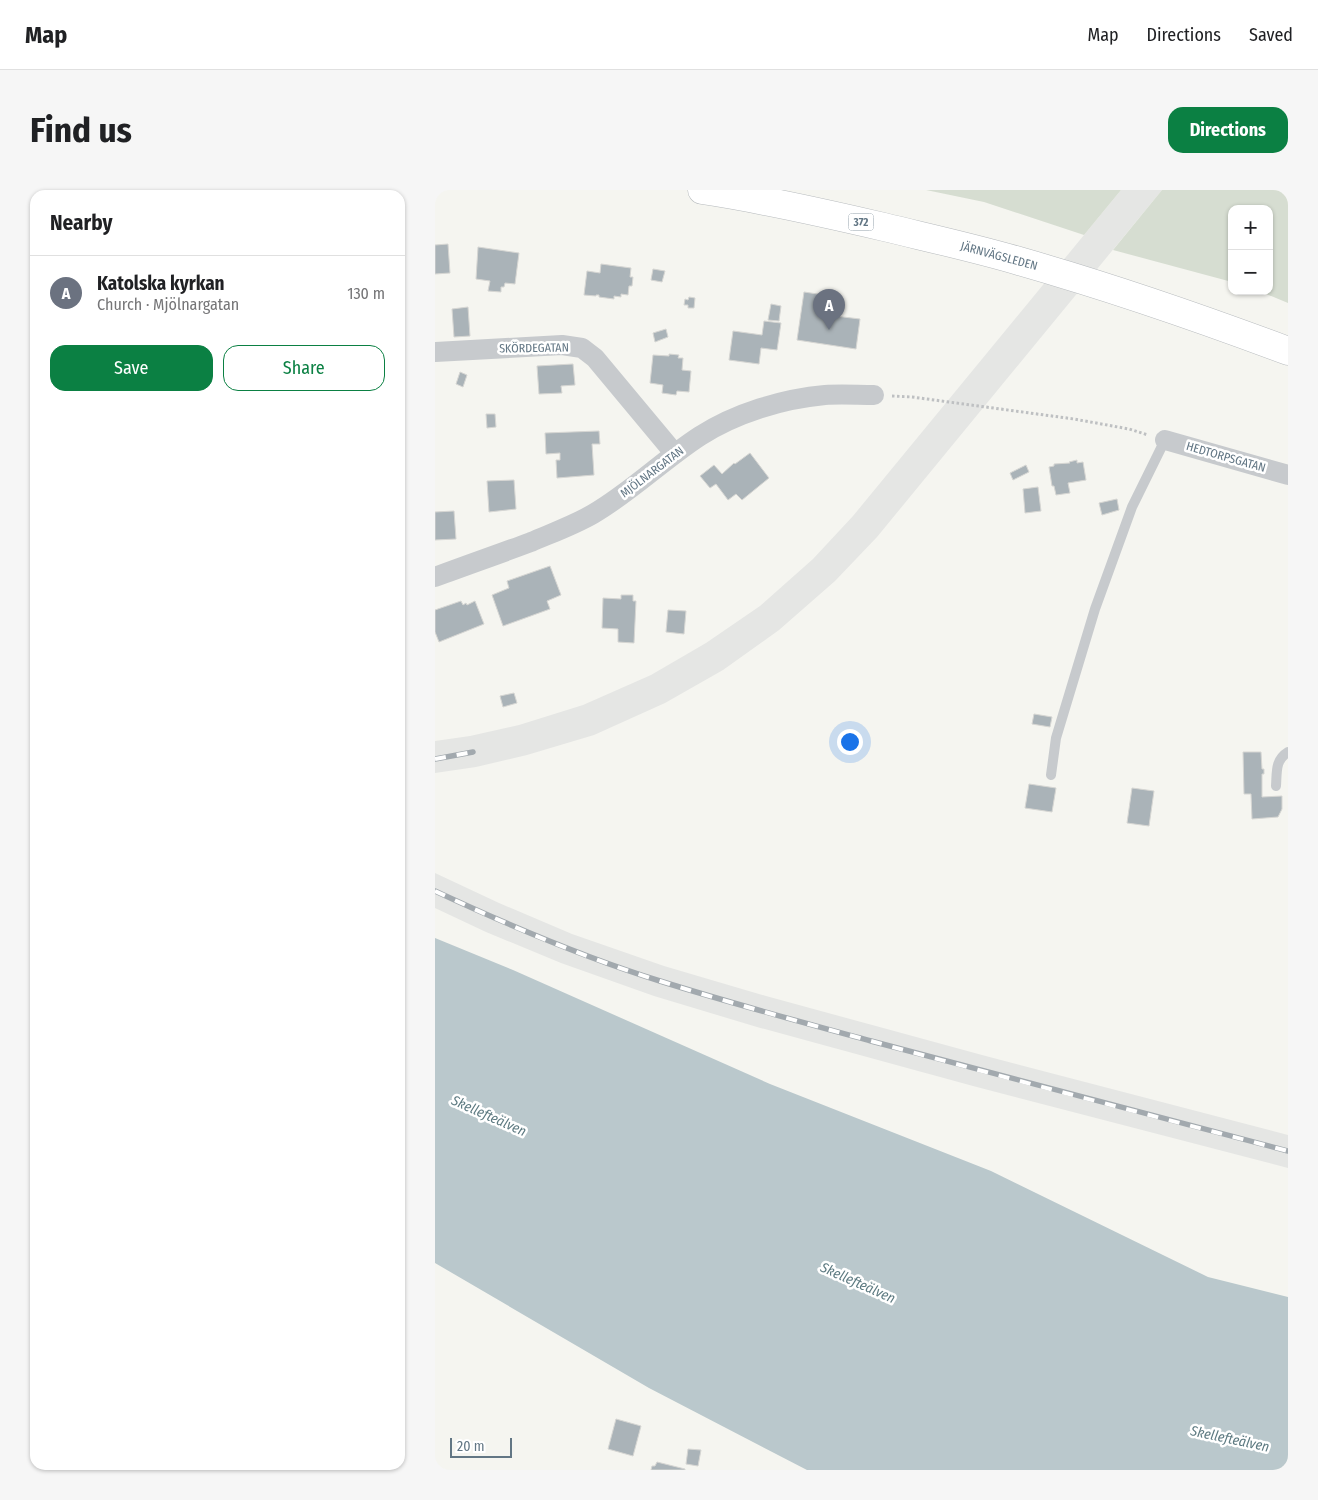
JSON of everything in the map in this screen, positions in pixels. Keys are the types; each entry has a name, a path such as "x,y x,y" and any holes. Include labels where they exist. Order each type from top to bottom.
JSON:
{"main road":[{"name":"JÄRNVÄGSLEDEN","path":"703,190 861,222 1019,261 1113,289 1288,351"}],"street":[{"name":"SKÖRDEGATAN","path":"435,352 561,345 582,348 595,358 675,454"},
{"name":"MJÖLNARGATAN","path":"435,576 486,559 550,534 593,514 630,490 701,436 739,416 783,402 825,395 874,395"},
{"name":"HEDTORPSGATAN","path":"1165,440 1288,475"}],"lane":[{"path":"1051,775 1056,738 1095,609 1132,507 1165,440"},
{"path":"1276,786 1277,763 1282,755 1288,752"}],"path":[{"path":"912,397 1129,429 1165,440"}],"shaded area":[{"path":"926,190 1121,190 1084,235 984,202"},
{"path":"1121,190 1162,190 877,537 835,581 779,630 723,670 665,703 594,735 527,755 476,767 435,773 435,741 470,736 519,725 583,705 651,675 706,643 760,606 813,559 853,516"},
{"path":"1162,190 1288,190 1288,303 1269,295 1273,295 1273,205 1228,205 1228,281 1113,250"},
{"path":"435,873 572,934 664,966 982,1055 1288,1135 1288,1168 973,1086 757,1027 654,996 561,963 486,932 435,908"}],"water":[{"name":"Skellefteälven","path":"435,938 513,970 770,1084 991,1171 1208,1277 1288,1297 1288,1470 807,1470 649,1388 435,1263"}],"building":[{"path":"448,244 450,273 435,274 435,245"},
{"path":"478,247 519,253 515,284 505,283 504,287 501,287 501,292 488,291 490,281 476,279"},
{"path":"601,264 631,268 632,286 629,286 628,295 614,296 614,299 599,297 599,295 584,295 587,271 600,273"},
{"path":"653,269 665,271 662,282 651,280"},
{"path":"804,292 838,297 835,316 860,319 856,349 797,340"},
{"path":"689,297 695,298 694,308 688,308 688,305 684,305 685,299 688,300"},
{"path":"771,304 781,306 779,321 768,320"},
{"path":"468,307 470,336 454,337 452,309"},
{"path":"764,321 781,323 777,350 761,348 759,364 729,360 733,331 762,335"},
{"path":"666,329 668,337 655,342 653,333"},
{"path":"669,354 679,355 678,358 683,358 682,370 691,371 689,392 677,391 676,395 662,393 663,385 650,383 653,355 669,356"},
{"path":"573,364 575,385 561,386 562,393 539,394 537,366"},
{"path":"460,372 467,375 463,387 456,384"},
{"path":"486,414 495,414 496,427 487,428"},
{"path":"599,431 600,444 592,444 594,475 557,478 556,460 560,460 560,453 546,454 545,433"},
{"path":"750,453 769,478 742,500 736,494 728,500 716,484 710,488 700,476 714,465 722,474 734,463"},
{"path":"1077,460 1077,463 1083,462 1086,480 1068,483 1070,493 1056,495 1054,486 1052,486 1049,467 1054,466 1054,464 1070,463"},
{"path":"1026,465 1029,472 1013,480 1010,473"},
{"path":"514,480 516,509 489,512 487,481"},
{"path":"1038,487 1041,511 1025,513 1023,489"},
{"path":"1117,499 1119,510 1102,515 1099,503"},
{"path":"454,511 456,539 435,540 435,512"},
{"path":"550,566 561,595 547,601 550,609 503,626 492,595 509,588 507,581"},
{"path":"621,595 633,595 633,601 636,601 634,643 618,642 618,629 602,628 603,598 621,599"},
{"path":"461,601 463,605 466,603 467,605 475,601 484,624 439,642 435,632 435,610"},
{"path":"668,610 686,611 684,634 666,632"},
{"path":"514,693 517,703 503,707 500,696"},
{"path":"1034,714 1052,717 1050,727 1032,724"},
{"path":"1243,752 1261,752 1262,769 1264,769 1264,774 1262,774 1262,797 1282,796 1282,809 1278,817 1252,819 1251,794 1244,794"},
{"path":"1029,784 1056,788 1052,812 1025,808"},
{"path":"1132,788 1154,791 1149,826 1127,823"},
{"path":"616,1419 641,1426 633,1456 608,1449"},
{"path":"688,1449 701,1450 698,1466 686,1464"},
{"path":"657,1462 685,1470 651,1470 652,1466 655,1466"}],"railway":[{"path":"435,759 473,752"},
{"path":"435,891 574,951 631,972 686,989 1079,1097 1288,1151"}],"place":[{"name":"Katolska kyrkan","path":"829,330"}]}
